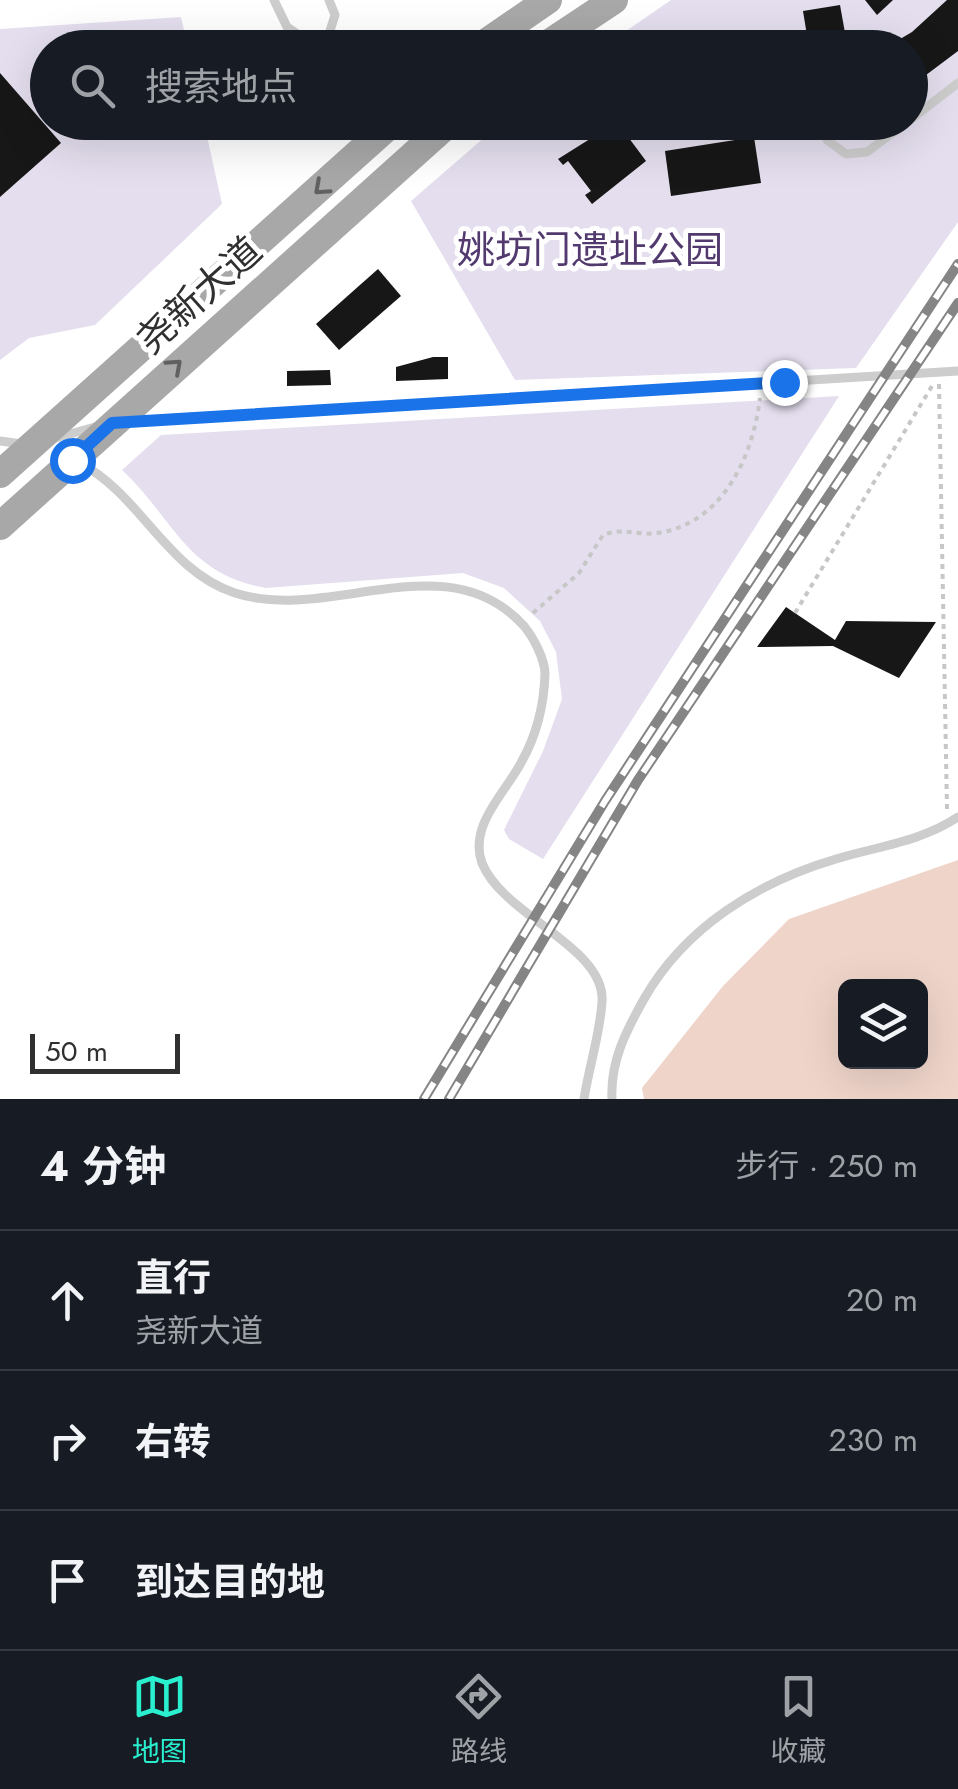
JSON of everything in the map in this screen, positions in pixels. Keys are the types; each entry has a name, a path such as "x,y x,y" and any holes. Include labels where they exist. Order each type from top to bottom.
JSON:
{"main road":[{"path":"504,30 548,0"},
{"path":"569,30 614,0"},
{"name":"尧新大道","path":"0,474 38,448 373,140"},
{"name":"尧新大道","path":"0,526 66,457 112,423 430,140"}],"lane":[{"path":"274,0 293,30"},
{"path":"329,0 335,15 330,30"},
{"path":"928,106 958,83"},
{"path":"826,140 846,154 868,152 883,140"},
{"path":"0,441 38,448 112,423 958,371"},
{"path":"66,457 106,477 194,573 236,594 290,599 430,585 474,590 504,605 520,623 545,668 543,708 523,761 491,806 481,836 481,860 513,904 597,975 603,1000 584,1099"},
{"path":"612,1099 622,1037 651,986 690,938 722,911 834,859 905,843 958,817"}],"path":[{"path":"939,373 949,382"},
{"path":"795,613 939,373"},
{"path":"939,373 947,824"},
{"path":"520,623 579,573 602,535 635,530 654,534 684,525 714,505 732,485 750,446 761,383"}],"green space":[{"name":"姚坊门遗址公园","path":"671,0 958,0 958,222 856,368 515,380 411,201 481,140 928,140 928,30 628,30"},
{"path":"181,17 184,30 30,30 30,140 208,140 222,204 95,325 29,338 0,360 0,29"},
{"path":"839,396 543,859 509,839 504,830 543,751 562,699 556,652 540,621 504,588 463,573 266,588 239,581 199,558 122,470 161,435"}],"shaded area":[{"path":"958,860 958,1099 644,1099 642,1088 723,986 789,919"}],"building":[{"path":"865,0 893,0 877,15"},
{"path":"947,0 958,0 958,51 928,74 928,30 914,30"},
{"path":"840,5 844,30 806,30 803,11"},
{"path":"0,73 30,107 30,140 61,143 0,197"},
{"path":"588,140 630,140 646,161 592,204 585,195 591,191 568,161 563,165 558,159"},
{"path":"754,140 761,183 671,196 665,151"},
{"path":"378,269 401,296 339,350 316,324"},
{"path":"448,357 448,379 396,381 396,367"},
{"path":"330,370 331,385 287,386 287,371"},
{"path":"786,607 835,640 846,621 936,622 899,678 833,646 757,647"}],"railway":[{"path":"424,1099 605,801 958,264"},
{"path":"449,1099 638,780 958,303"}],"route":[{"path":"72,460 112,423 784,382"}]}
